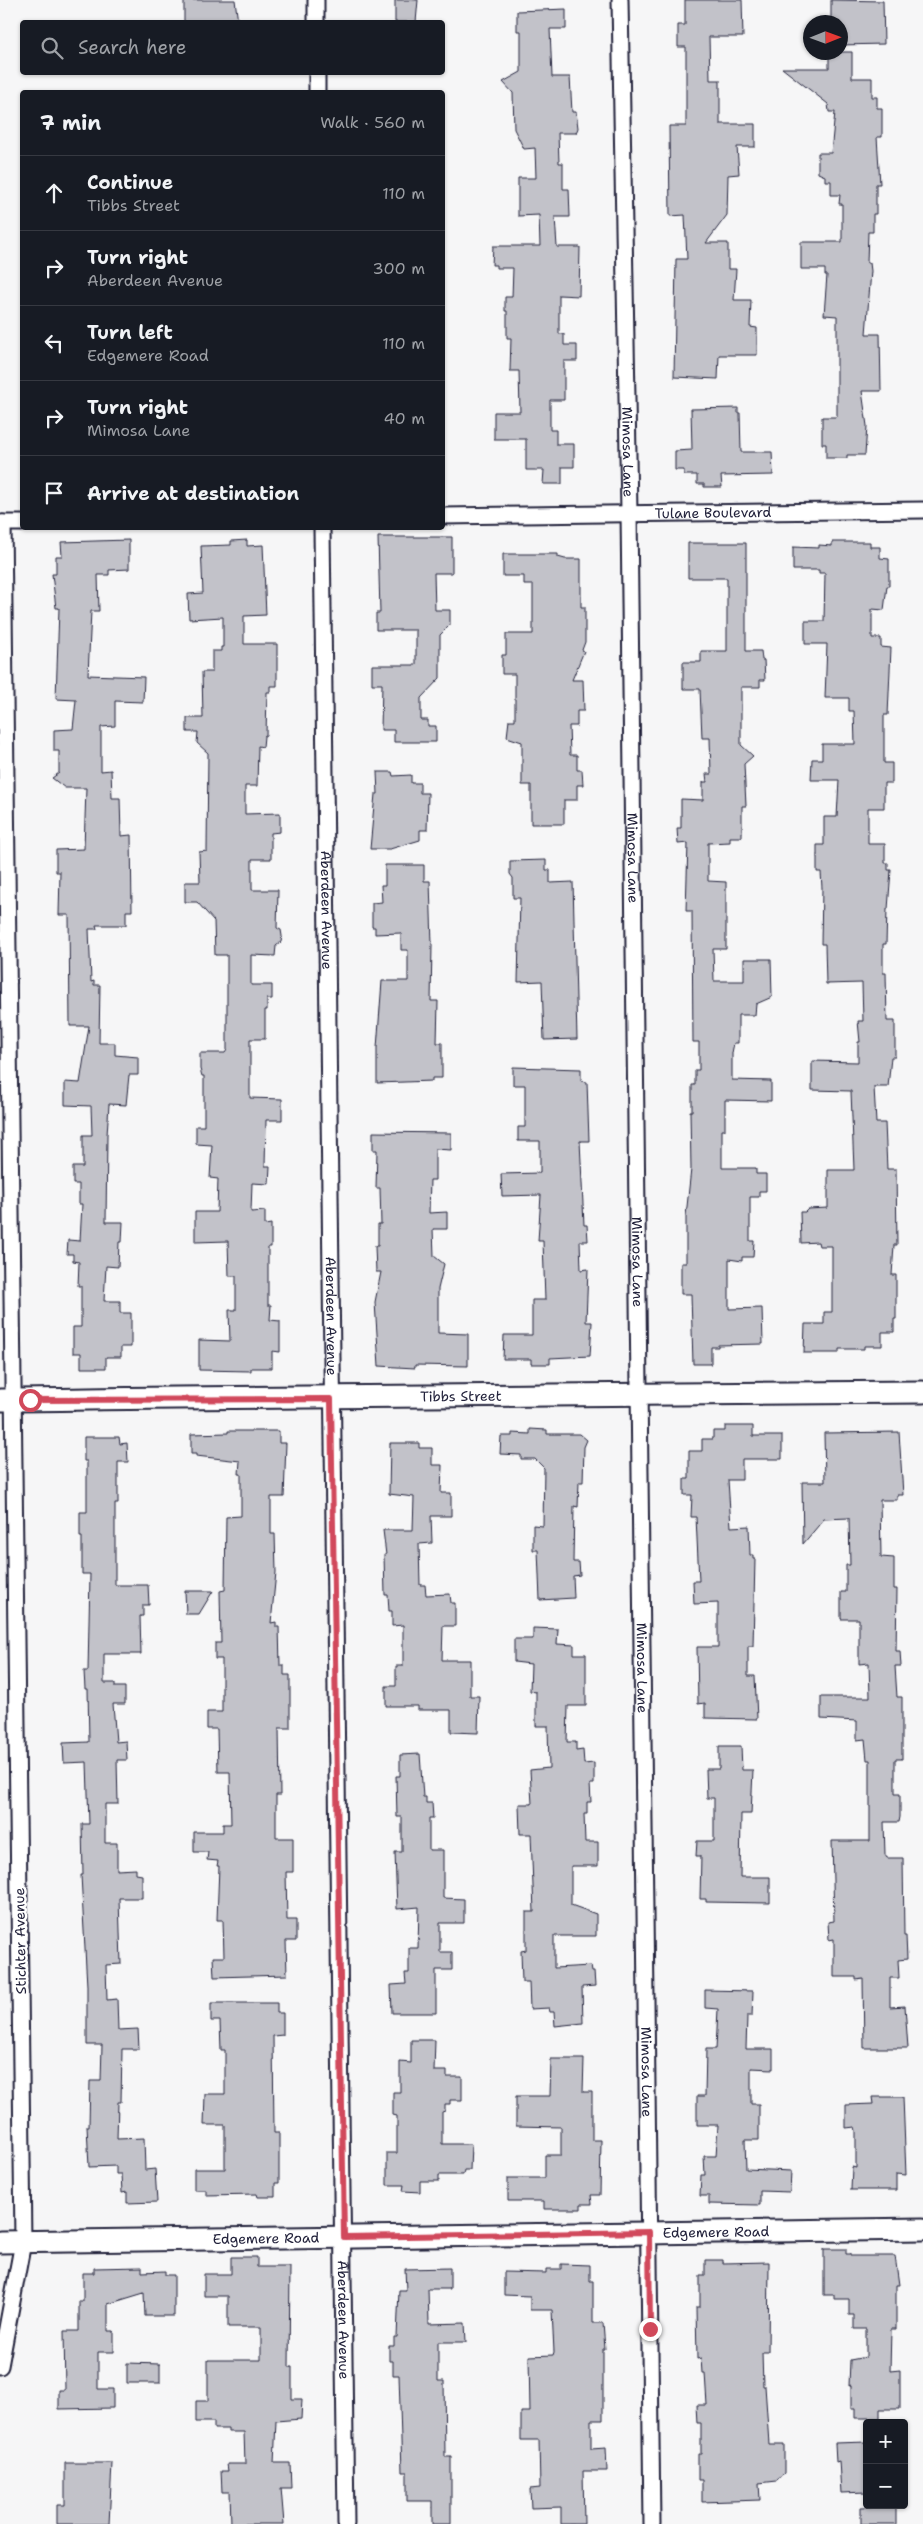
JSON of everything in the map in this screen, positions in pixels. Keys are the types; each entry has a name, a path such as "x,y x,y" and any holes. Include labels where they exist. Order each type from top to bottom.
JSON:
{"street":[{"path":"316,0 316,20"},
{"name":"Mimosa Lane","path":"620,0 629,512 652,2524"},
{"path":"317,75 317,90"},
{"name":"Tulane Boulevard","path":"445,516 629,512 923,510"},
{"path":"2,523 20,523"},
{"name":"Stichter Avenue","path":"0,2366 23,2242 6,1400 2,523"},
{"name":"Aberdeen Avenue","path":"322,530 346,2524"},
{"name":"Tibbs Street","path":"6,1400 331,1399 638,1393 923,1392"},
{"name":"Edgemere Road","path":"0,2242 923,2229"}],"building":[{"path":"184,0 235,0 238,20 184,20"},
{"path":"395,0 418,0 416,20 395,20"},
{"path":"685,0 742,0 743,37 709,37 710,80 720,80 720,124 755,124 755,147 737,147 739,174 728,175 727,215 706,243 728,243 728,269 736,269 734,300 751,300 750,327 757,328 757,355 719,355 718,379 674,377 676,259 687,259 685,215 670,216 669,126 686,126 686,47 678,47 678,25 685,25"},
{"path":"831,0 883,1 884,44 848,45 848,15 831,15"},
{"path":"566,9 566,29 550,29 552,77 570,77 572,112 576,112 578,128 576,133 558,133 559,163 563,163 563,189 569,189 570,217 555,217 557,247 580,247 579,296 559,295 559,334 564,334 564,345 577,345 577,361 564,361 564,400 550,400 550,430 556,430 556,444 574,444 574,467 562,467 562,484 543,484 544,470 526,470 526,439 494,439 494,412 520,412 519,371 510,371 511,338 507,338 507,311 505,311 505,297 512,297 513,268 496,268 496,265 492,265 493,246 540,246 539,215 518,216 518,178 536,178 535,148 524,149 514,129 513,93 503,82 521,72 521,31 517,31 517,11"},
{"path":"848,52 852,52 852,78 872,78 872,97 877,97 877,108 882,108 882,137 877,137 880,184 876,184 876,214 873,214 873,232 868,232 867,263 870,263 871,271 866,334 880,334 881,391 862,391 867,426 865,455 847,455 847,458 826,458 826,444 822,444 822,417 837,417 837,316 824,315 827,275 825,275 825,269 801,269 801,242 842,242 842,204 839,204 840,195 831,195 831,181 825,181 825,176 818,173 818,153 831,153 835,112 829,112 828,104 782,68 829,68 829,60 848,60"},
{"path":"738,408 738,413 740,413 741,452 772,452 773,475 721,476 722,487 704,487 704,484 697,484 697,475 684,475 684,470 675,470 675,451 692,450 691,409"},
{"path":"378,537 452,537 452,573 434,573 435,610 450,610 450,625 440,635 440,678 421,698 421,720 428,720 428,726 436,726 436,742 394,742 394,730 381,730 382,684 372,684 372,665 416,665 416,630 376,630 376,613 380,613"},
{"path":"129,540 129,569 109,570 109,575 98,575 99,611 91,611 88,675 144,677 143,702 115,701 115,726 101,727 101,771 111,770 112,798 120,798 121,836 131,835 132,911 126,911 126,925 96,925 97,929 89,929 91,982 94,981 94,985 100,985 99,1043 115,1043 115,1055 138,1057 138,1075 129,1075 126,1105 109,1104 107,1135 106,1222 123,1222 122,1242 119,1242 118,1267 106,1266 104,1301 120,1301 120,1313 131,1313 131,1347 121,1347 121,1357 106,1357 106,1368 81,1368 81,1353 73,1353 73,1327 81,1327 81,1286 78,1286 79,1262 73,1261 73,1254 67,1254 68,1240 80,1241 82,1204 79,1204 79,1184 73,1184 73,1167 83,1167 83,1135 92,1135 91,1106 65,1105 65,1082 80,1083 89,1026 70,1026 69,915 59,915 60,872 56,872 56,850 84,849 86,788 65,788 52,778 59,773 59,751 54,751 54,730 73,729 76,700 56,699 59,608 56,608 52,574 56,574 56,556 62,556 61,542"},
{"path":"247,540 247,546 263,545 266,615 244,616 244,644 277,644 277,686 270,686 270,692 267,692 266,735 264,736 263,747 258,746 257,786 245,786 245,814 280,813 280,832 271,833 271,859 252,859 252,890 278,890 277,928 281,930 282,936 281,942 276,946 275,956 251,955 251,985 272,985 272,999 267,999 267,1010 265,1010 265,1039 250,1039 250,1098 282,1099 282,1120 266,1120 265,1166 270,1166 269,1184 252,1183 251,1212 265,1211 265,1225 271,1224 271,1247 268,1247 268,1305 271,1305 270,1320 280,1321 280,1352 272,1351 272,1368 251,1368 251,1371 199,1370 199,1340 230,1341 229,1310 236,1310 236,1276 229,1276 228,1241 195,1242 195,1212 217,1212 218,1179 210,1178 212,1145 196,1144 196,1126 204,1126 204,1076 202,1076 200,1069 200,1053 225,1053 227,1050 227,955 215,955 214,921 197,902 185,902 185,882 200,882 199,852 207,851 208,753 197,743 198,732 187,732 187,718 203,718 202,672 212,672 212,651 221,651 221,647 223,647 223,617 189,619 188,594 203,593 201,546 231,545 231,541"},
{"path":"832,542 870,542 870,547 880,547 880,558 889,559 889,586 887,586 884,610 872,609 872,638 881,638 881,647 891,648 888,715 884,715 884,763 892,763 892,783 884,783 884,808 868,808 868,844 885,844 885,863 888,863 888,870 891,870 886,944 883,944 883,973 886,973 887,1021 895,1021 895,1057 891,1057 888,1087 874,1087 876,1123 885,1123 887,1169 896,1169 897,1245 894,1245 892,1275 896,1275 896,1319 894,1319 894,1332 882,1332 882,1346 864,1346 864,1349 839,1349 839,1353 804,1353 805,1324 824,1324 824,1312 832,1312 832,1246 819,1246 818,1242 801,1243 800,1212 805,1212 808,1209 828,1208 828,1170 854,1170 851,1091 812,1090 812,1061 858,1062 858,1042 860,1042 858,1021 863,1021 862,983 826,984 825,944 821,944 822,888 821,872 817,872 817,845 824,845 824,817 837,817 839,780 811,780 812,759 822,759 822,744 855,744 854,711 849,711 849,698 825,698 827,644 805,644 805,621 824,621 825,573 819,573 819,570 793,570 793,547 819,548 819,545 832,546"},
{"path":"688,543 746,543 746,651 761,651 762,660 764,660 765,680 760,680 760,687 741,687 741,745 753,756 744,764 746,806 742,806 742,837 730,837 730,842 708,843 708,881 726,882 726,949 713,949 714,981 744,981 744,959 771,959 772,997 756,1004 755,1015 738,1015 738,1043 734,1043 732,1053 732,1080 771,1081 771,1101 725,1100 725,1130 722,1130 722,1168 756,1168 756,1174 766,1174 766,1191 759,1191 759,1197 750,1197 750,1241 754,1241 753,1257 742,1257 742,1261 729,1259 729,1309 762,1308 763,1344 718,1345 718,1347 711,1347 711,1364 693,1364 691,1294 681,1294 681,1263 686,1263 686,1216 691,1169 690,1111 692,1111 692,1085 695,1085 695,1070 699,1070 699,1042 693,1042 692,911 686,911 688,843 678,844 677,828 681,828 681,799 703,800 703,782 707,782 706,774 711,774 710,738 702,738 700,689 683,689 683,662 701,662 701,651 727,651 727,578 688,578"},
{"path":"503,554 558,554 558,557 565,559 581,559 581,607 585,607 585,642 582,650 584,651 572,680 583,680 584,711 577,711 577,726 569,726 570,755 577,755 577,770 582,770 583,785 577,785 577,800 564,800 564,824 531,824 531,785 522,785 522,742 507,737 509,720 515,720 515,674 502,674 502,655 506,655 506,634 533,634 533,585 524,585 524,576 503,576"},
{"path":"377,772 392,772 393,776 411,775 411,783 420,783 420,793 428,793 427,830 420,830 420,840 390,849 370,849 375,794 378,794"},
{"path":"546,860 546,870 550,870 550,883 573,882 577,1039 544,1040 542,981 518,982 520,898 513,898 513,878 510,874 510,861"},
{"path":"385,865 424,865 424,881 430,881 431,1001 438,1001 437,1043 442,1043 442,1078 432,1078 432,1081 377,1083 377,1048 382,981 408,981 408,950 401,950 401,933 375,934 375,927 372,927 372,903 382,902 381,885 385,885"},
{"path":"513,1067 581,1069 581,1081 587,1082 589,1141 580,1141 584,1225 587,1225 588,1241 580,1241 581,1270 588,1269 586,1322 592,1322 590,1356 550,1358 550,1364 531,1364 531,1359 503,1359 504,1335 532,1335 532,1300 545,1300 543,1241 538,1241 541,1195 502,1196 501,1174 540,1173 540,1141 518,1141 518,1127 525,1127 525,1085 513,1085"},
{"path":"373,1132 451,1133 451,1150 435,1149 435,1180 430,1180 429,1213 447,1212 447,1229 433,1229 434,1256 444,1264 438,1289 438,1333 468,1334 468,1366 415,1365 415,1368 379,1366 375,1302 381,1272 376,1272 375,1246 378,1246 378,1224 381,1224 380,1188 376,1188 377,1150 373,1150"},
{"path":"725,1426 753,1426 753,1436 782,1436 782,1459 742,1459 742,1480 728,1480 731,1527 749,1526 750,1555 753,1555 753,1559 755,1559 753,1646 748,1646 748,1676 755,1676 757,1719 705,1718 705,1703 698,1704 697,1647 718,1647 718,1603 694,1604 693,1581 699,1581 696,1517 691,1517 692,1495 684,1495 684,1479 689,1479 689,1451 702,1451 702,1439 713,1439 713,1431 725,1431"},
{"path":"530,1429 547,1430 547,1434 580,1434 587,1440 584,1447 583,1482 579,1482 578,1507 574,1506 573,1562 579,1562 580,1575 573,1576 574,1598 540,1600 538,1550 533,1550 533,1525 543,1526 544,1468 535,1459 521,1459 521,1455 500,1454 501,1436 512,1436 512,1433 530,1434"},
{"path":"228,1431 279,1431 279,1443 286,1443 284,1497 271,1497 271,1534 275,1534 276,1572 271,1623 276,1622 276,1627 279,1627 280,1665 284,1665 284,1675 290,1675 290,1728 279,1728 280,1795 276,1795 276,1838 293,1838 293,1872 286,1872 287,1920 296,1920 296,1941 286,1941 287,1975 214,1977 213,1957 224,1957 223,1920 217,1920 219,1866 217,1866 218,1861 207,1860 208,1852 194,1852 194,1832 223,1832 223,1824 231,1824 230,1772 218,1772 217,1729 207,1729 207,1712 222,1712 222,1659 215,1659 215,1643 221,1643 220,1591 225,1590 226,1517 241,1516 241,1474 239,1474 240,1461 191,1454 191,1434 228,1433"},
{"path":"899,1432 903,1495 897,1495 897,1500 880,1500 881,1557 894,1558 894,1589 897,1589 896,1651 900,1651 901,1666 895,1666 897,1697 902,1697 902,1759 895,1759 895,1794 900,1794 900,1817 899,1822 884,1822 885,1855 887,1858 903,1858 904,1936 906,1936 907,1959 898,1960 899,1978 890,1978 890,2007 905,2006 908,2048 864,2048 863,1979 856,1980 856,1977 834,1977 834,1939 829,1940 828,1922 834,1921 832,1841 870,1841 870,1760 867,1760 865,1739 857,1740 857,1721 821,1719 821,1697 870,1697 869,1663 859,1664 859,1619 841,1619 841,1592 846,1592 846,1565 850,1565 849,1518 824,1519 803,1544 802,1482 825,1482 824,1433"},
{"path":"84,1437 119,1437 120,1444 127,1443 128,1462 118,1462 118,1504 115,1504 115,1585 148,1585 149,1605 143,1605 143,1616 140,1616 141,1654 104,1654 104,1683 115,1683 115,1687 125,1687 125,1704 113,1704 116,1742 126,1741 127,1760 117,1760 118,1804 105,1804 105,1843 117,1843 117,1870 136,1869 136,1874 142,1875 142,1898 119,1898 121,1964 106,1965 107,2000 117,1999 118,2030 138,2029 139,2049 122,2049 121,2102 118,2102 117,2139 144,2138 145,2170 155,2169 157,2202 127,2203 127,2192 122,2193 121,2174 116,2174 116,2166 89,2167 87,2126 89,2126 90,2081 101,2081 102,2045 87,2045 87,1986 81,1875 83,1875 82,1824 89,1824 87,1762 64,1763 63,1743 89,1742 88,1689 85,1689 84,1671 88,1671 90,1574 82,1574 82,1537 80,1537 80,1512 87,1512 87,1461 84,1461"},
{"path":"390,1443 419,1443 419,1448 432,1448 432,1465 442,1465 441,1493 451,1493 451,1516 431,1516 432,1543 419,1544 420,1585 425,1585 426,1595 450,1594 451,1603 455,1603 455,1626 443,1626 442,1660 470,1660 470,1696 479,1696 478,1733 451,1732 451,1710 418,1710 418,1706 386,1706 386,1686 396,1686 396,1666 403,1666 403,1625 392,1626 392,1611 389,1611 388,1595 385,1595 384,1555 386,1555 383,1530 413,1530 414,1497 389,1494"},
{"path":"185,1591 213,1591 199,1614 186,1614"},
{"path":"533,1628 558,1629 557,1644 574,1645 574,1654 586,1654 586,1706 568,1706 567,1742 576,1742 576,1751 583,1750 584,1764 594,1763 594,1784 590,1784 591,1802 587,1802 587,1814 584,1814 585,1842 598,1842 598,1866 571,1866 571,1905 596,1914 596,1936 554,1936 554,1968 591,1966 592,1972 594,1972 595,1986 582,1987 583,2023 555,2026 554,2012 550,2012 549,2008 530,2009 529,1982 522,1982 521,1951 526,1950 526,1912 534,1912 531,1834 520,1834 519,1804 532,1804 530,1770 549,1768 548,1726 536,1726 536,1692 530,1691 531,1664 514,1662 514,1639 533,1639"},
{"path":"719,1746 741,1746 742,1770 753,1770 751,1814 741,1814 740,1877 770,1877 770,1903 706,1902 706,1899 700,1899 701,1856 696,1856 697,1841 714,1841 714,1798 707,1798 706,1769 719,1769"},
{"path":"420,1754 423,1797 426,1797 426,1803 432,1803 433,1818 429,1818 429,1850 443,1850 443,1898 464,1899 464,1923 440,1923 440,1952 452,1952 452,1970 436,1970 436,2013 392,2013 391,1985 406,1984 405,1973 409,1973 409,1948 418,1948 419,1907 397,1909 395,1852 402,1852 402,1817 397,1817 396,1776 400,1776 400,1755"},
{"path":"705,1990 753,1991 752,2016 747,2016 746,2049 773,2049 773,2069 751,2068 751,2104 759,2104 759,2140 745,2140 746,2169 791,2171 790,2192 760,2191 760,2205 709,2204 709,2196 700,2196 701,2175 705,2175 704,2156 716,2156 718,2125 697,2125 697,2096 705,2096 706,2049 716,2049 718,2009 705,2008"},
{"path":"211,2003 277,2003 277,2013 283,2013 283,2035 273,2036 274,2133 279,2133 279,2183 275,2183 275,2197 258,2197 257,2194 206,2195 206,2190 194,2190 194,2169 225,2169 225,2125 204,2125 205,2094 225,2094 225,2050 221,2050 220,2021 211,2021"},
{"path":"411,2040 435,2040 434,2071 447,2071 447,2077 462,2077 462,2100 450,2100 450,2104 445,2104 445,2111 442,2112 442,2144 471,2144 470,2170 464,2170 463,2175 439,2175 439,2181 420,2181 420,2192 403,2191 404,2185 387,2185 387,2153 397,2153 397,2116 393,2115 393,2092 400,2092 400,2062 411,2063"},
{"path":"551,2059 584,2059 583,2092 592,2092 592,2140 601,2140 600,2195 591,2195 592,2204 581,2204 581,2209 544,2209 544,2201 508,2201 508,2178 545,2178 545,2155 561,2155 561,2127 516,2126 516,2096 550,2096"},
{"path":"873,2097 903,2097 906,2175 896,2174 896,2190 851,2190 852,2167 856,2168 856,2131 855,2127 846,2128 846,2105 874,2104"},
{"path":"824,2249 846,2249 846,2254 850,2254 850,2256 895,2256 899,2285 896,2285 896,2329 891,2329 890,2371 900,2370 900,2409 880,2409 880,2418 855,2418 855,2409 851,2409 851,2385 849,2386 850,2360 866,2357 866,2329 854,2329 854,2315 849,2315 849,2299 834,2299 834,2295 824,2295"},
{"path":"231,2257 257,2257 257,2267 290,2267 289,2367 292,2367 292,2399 302,2399 301,2419 276,2421 274,2463 290,2463 291,2488 281,2488 284,2524 231,2524 230,2492 222,2492 221,2471 228,2471 227,2464 245,2464 244,2432 228,2432 228,2429 214,2429 214,2422 196,2422 196,2401 208,2401 208,2360 261,2360 261,2327 228,2327 228,2296 204,2296 204,2274 231,2274"},
{"path":"705,2260 723,2260 723,2263 769,2262 768,2352 762,2352 763,2386 765,2386 769,2444 784,2444 784,2473 777,2481 759,2483 760,2500 702,2502 702,2480 698,2480 698,2454 701,2454 701,2423 697,2423 696,2405 707,2405 705,2373 702,2373 701,2358 697,2359 696,2307 700,2307 700,2275 705,2275"},
{"path":"561,2264 590,2265 590,2281 593,2281 593,2323 603,2323 605,2349 603,2349 603,2420 591,2420 591,2449 606,2448 607,2471 583,2471 584,2524 561,2524 561,2507 531,2508 530,2489 540,2488 539,2440 521,2440 521,2412 530,2412 529,2356 553,2355 554,2352 552,2310 530,2310 530,2296 504,2295 504,2272 546,2273 546,2269 561,2269"},
{"path":"142,2267 142,2272 165,2271 165,2275 174,2275 174,2316 145,2316 144,2293 108,2304 108,2331 114,2331 114,2352 98,2352 98,2389 113,2389 113,2408 59,2409 59,2390 65,2390 64,2331 79,2331 79,2301 83,2301 83,2273 94,2273 94,2268"},
{"path":"450,2268 450,2289 428,2289 429,2324 465,2323 466,2342 438,2342 438,2381 444,2381 445,2457 451,2457 451,2524 432,2524 432,2501 407,2501 407,2472 402,2472 399,2375 393,2375 393,2361 389,2361 389,2346 394,2346 394,2337 397,2337 399,2290 406,2290 405,2269"},
{"path":"127,2363 160,2364 160,2383 127,2383"},
{"path":"863,2442 863,2492 841,2493 839,2461 836,2462 835,2443"},
{"path":"65,2463 112,2463 109,2524 57,2524 57,2505 65,2505"},
{"path":"861,2507 863,2509 896,2509 896,2524 861,2524"}],"route":[{"path":"30,1400 174,1398 331,1399 344,2237 649,2232 650,2329"}]}
